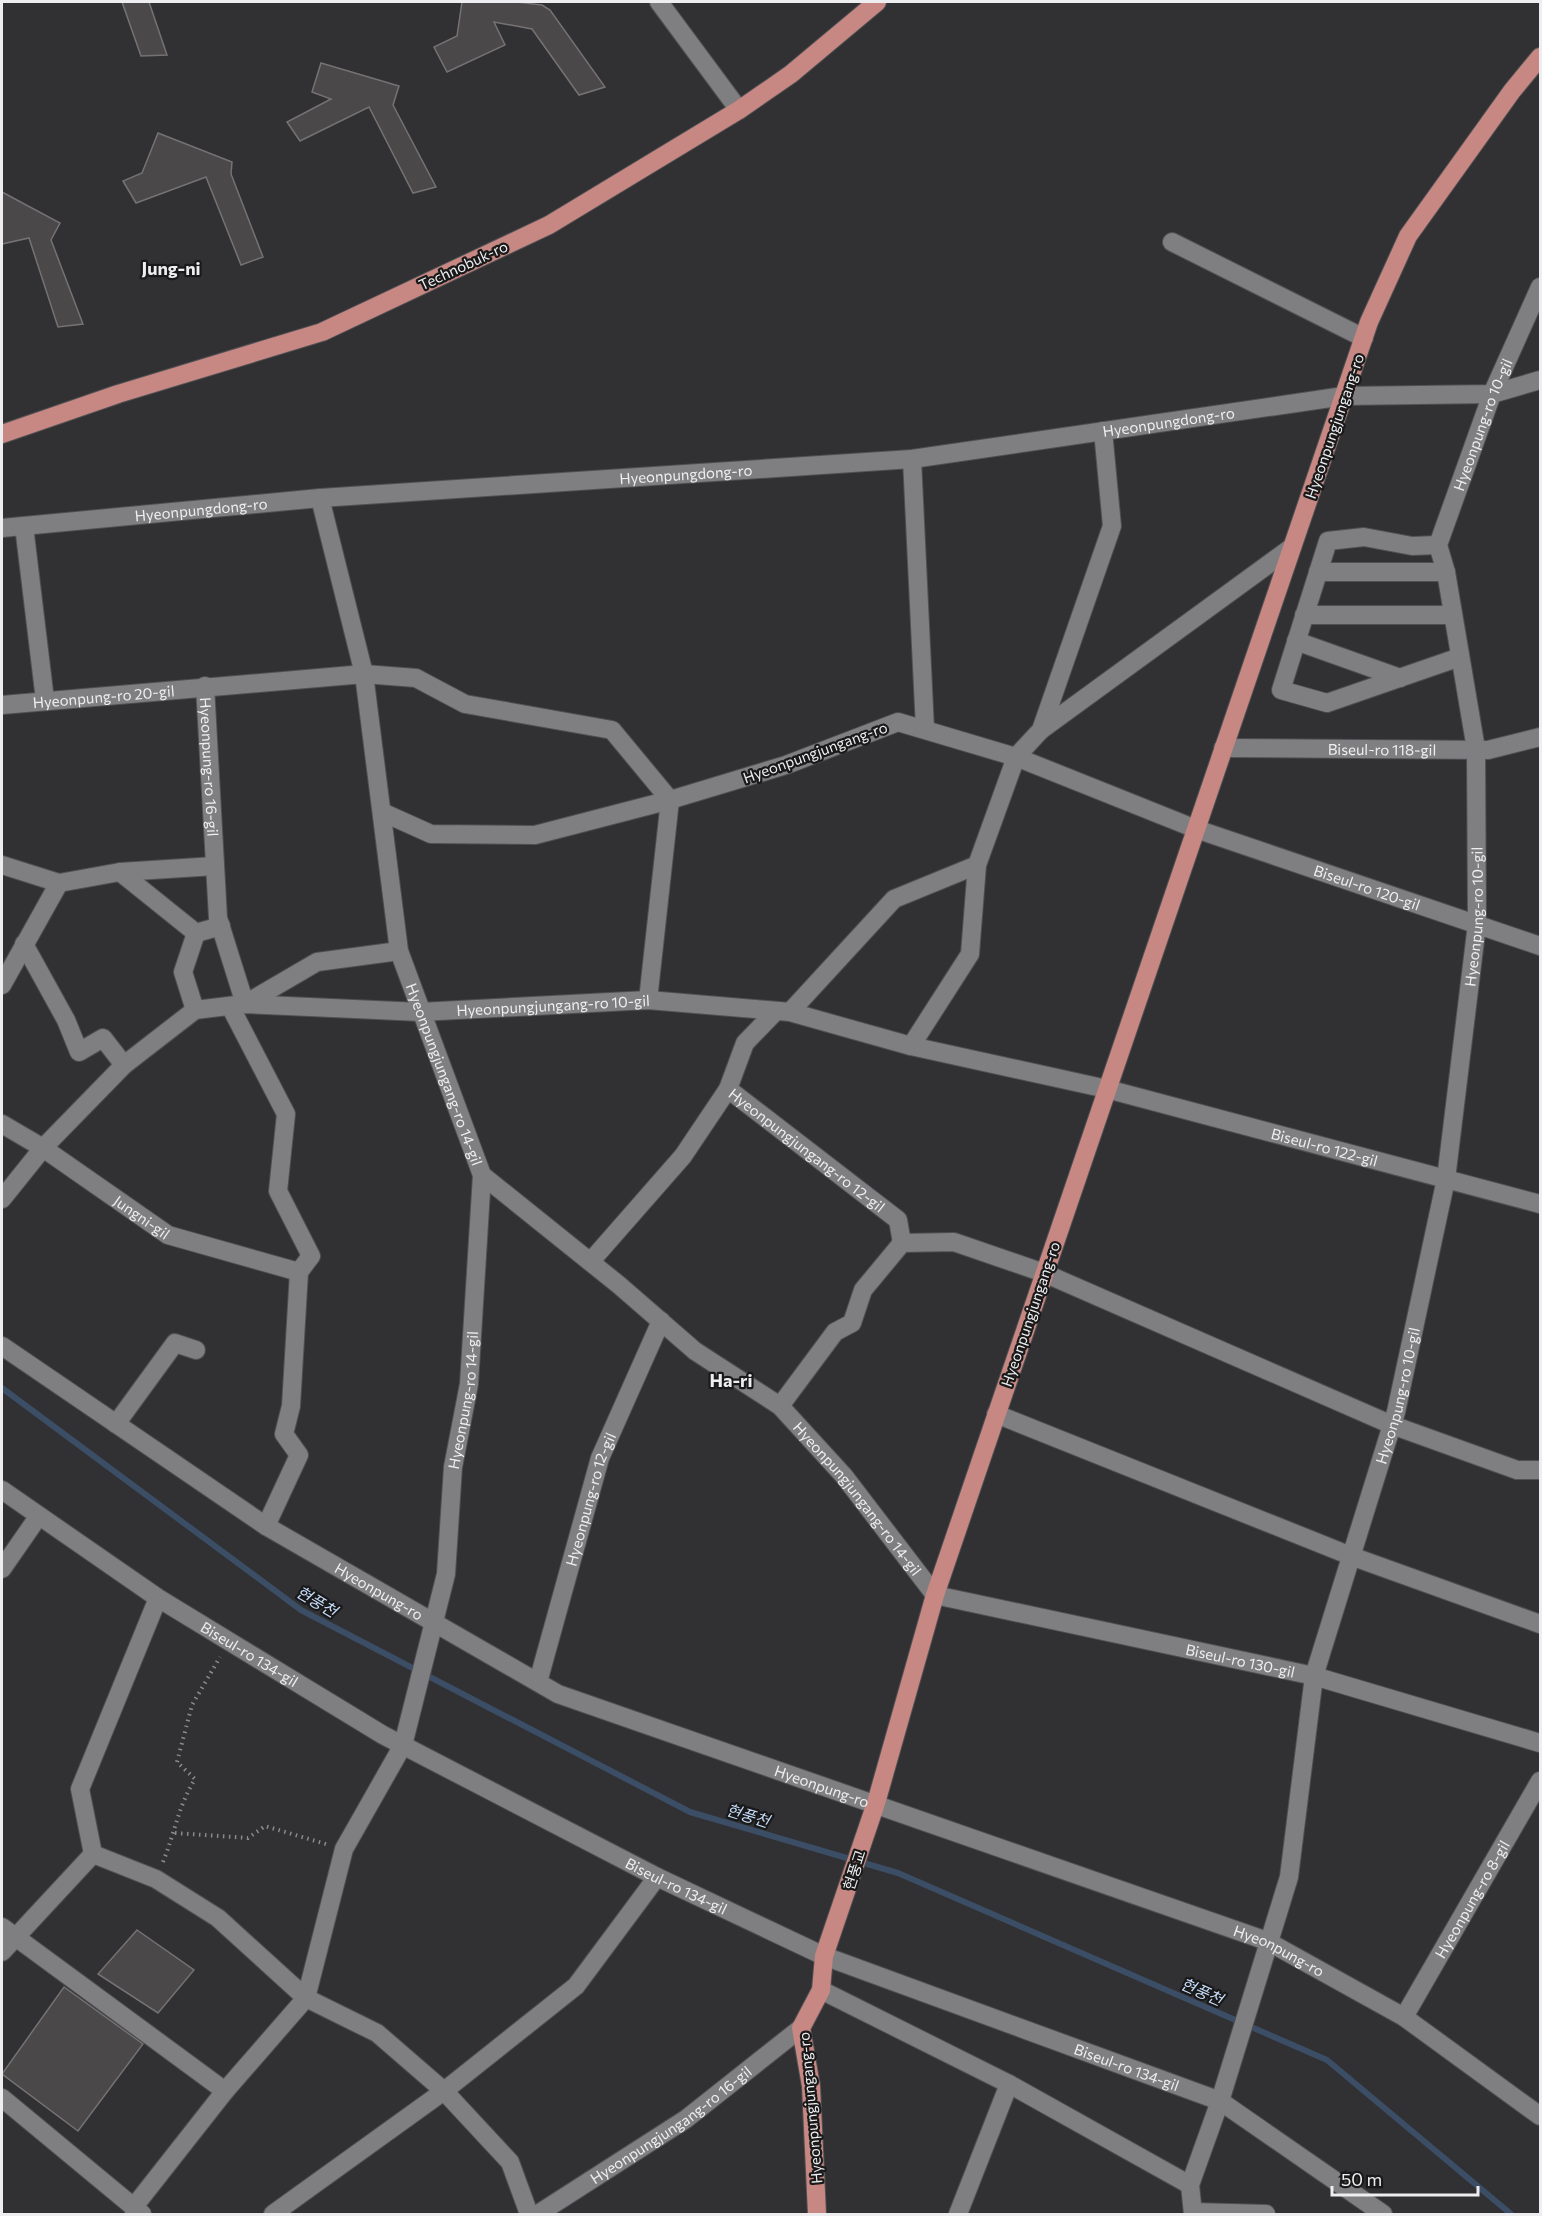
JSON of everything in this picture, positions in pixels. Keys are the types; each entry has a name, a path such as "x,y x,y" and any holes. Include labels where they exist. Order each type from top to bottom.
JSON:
{"main road":[{"name":"Technobuk-ro","path":"2,434 118,394 322,332 549,225 739,110 791,74 878,2"},
{"name":"Hyeonpungjungang-ro","path":"876,1803 935,1595 1364,338 1408,236 1512,91 1540,57"},
{"name":"현풍교","path":"833,1936 876,1803"},
{"name":"Hyeonpungjungang-ro","path":"818,2214 811,2086 801,2028 821,1990 824,1956 833,1936"}],"street":[{"path":"659,2 739,110"},
{"path":"1172,242 1364,338"},
{"name":"Hyeonpung-ro 10-gil","path":"1190,2185 1220,2101 1267,1941 1289,1877 1314,1676 1392,1425 1446,1179 1477,924 1476,749 1446,572 1438,545 1492,394 1540,287"},
{"name":"Hyeonpungdong-ro","path":"2,528 320,498 912,459 1344,396 1492,394 1540,380"},
{"path":"1041,730 1112,526 1102,431"},
{"path":"912,459 926,729"},
{"name":"Hyeonpungjungang-ro 14-gil","path":"320,498 364,674 399,951 482,1175 591,1261 695,1351 780,1406 844,1476 935,1595"},
{"path":"24,526 45,700"},
{"path":"1438,545 1412,546 1364,537 1328,541 1281,690 1327,703 1460,657"},
{"path":"911,1046 970,954 977,865 1016,757 1041,730 1292,547"},
{"path":"1318,572 1446,572"},
{"path":"1304,615 1453,615"},
{"path":"1296,641 1400,678"},
{"path":"364,674 416,678 465,704 612,730 670,800 648,1000"},
{"name":"Hyeonpung-ro 16-gil","path":"266,1526 299,1455 284,1434 291,1406 299,1272 311,1256 278,1191 286,1114 237,1005 221,926 215,866 205,686 364,674"},
{"name":"Hyeonpung-ro 20-gil","path":"2,705 205,686"},
{"name":"Hyeonpungjungang-ro","path":"382,812 431,834 535,835 670,800 786,765 898,722 1016,757 1196,829"},
{"name":"Biseul-ro 118-gil","path":"1224,748 1488,750 1540,737"},
{"name":"Biseul-ro 120-gil","path":"1196,829 1540,946"},
{"path":"2,865 60,883 120,872 215,866"},
{"path":"728,1089 745,1042 783,1011 894,900 977,865"},
{"path":"120,872 195,933"},
{"path":"2,985 60,883"},
{"path":"195,933 221,926"},
{"path":"2,1199 43,1148 124,1065 195,1010 183,972 195,933"},
{"path":"24,944 66,1020 79,1053 103,1038 124,1065"},
{"name":"Hyeonpungjungang-ro 10-gil","path":"237,1005 317,962 399,951"},
{"name":"Hyeonpungjungang-ro 10-gil","path":"195,1010 237,1005 420,1012 648,1000 783,1011 911,1046 1107,1089"},
{"name":"Hyeonpungjungang-ro 12-gil","path":"591,1261 683,1156 728,1089 897,1220 903,1243"},
{"name":"Biseul-ro 122-gil","path":"1107,1089 1540,1204"},
{"name":"Jungni-gil","path":"2,1124 43,1148 168,1235 299,1272"},
{"name":"Hyeonpung-ro 14-gil","path":"306,1998 344,1849 403,1745 446,1574 453,1467 469,1384 482,1175"},
{"path":"780,1406 835,1332 852,1323 863,1290 903,1243 954,1242 1044,1273 1392,1425 1517,1470 1540,1470"},
{"name":"Hyeonpung-ro 12-gil","path":"538,1682 600,1458 661,1321"},
{"path":"116,1424 175,1343 196,1350"},
{"name":"Hyeonpung-ro","path":"2,1346 266,1526 558,1694 1267,1941 1404,2017 1540,2116"},
{"path":"996,1414 1351,1556 1540,1624"},
{"name":"Biseul-ro 134-gil","path":"2,1490 158,1599 403,1745 657,1877 824,1956 1220,2101 1383,2214"},
{"path":"2,1569 38,1517"},
{"name":"Biseul-ro 130-gil","path":"935,1595 1314,1676 1540,1743"},
{"path":"93,1854 80,1789 158,1599"},
{"name":"Hyeonpung-ro 8-gil","path":"1404,2017 1540,1781"},
{"path":"93,1854 156,1880 218,1918 306,1998 377,2033 444,2091 510,2162 529,2214"},
{"path":"2,1952 8,1931 93,1854"},
{"path":"273,2214 444,2091 576,1986 657,1877"},
{"path":"8,1931 225,2091"},
{"path":"821,1990 1009,2084 1190,2185 1193,2213 1266,2214"},
{"path":"2,2098 137,2211 225,2091 306,1998"},
{"name":"Hyeonpungjungang-ro 16-gil","path":"538,2214 687,2119 801,2028"},
{"path":"958,2214 1009,2084"}],"path":[{"path":"156,1880 175,1833 179,1806 195,1779 177,1762 192,1705 229,1642"},
{"path":"175,1833 249,1838 265,1826 344,1849"}],"building":[{"path":"122,2 149,2 167,55 141,56"},
{"path":"462,2 517,2 542,5 550,10 605,87 579,95 532,29 494,22 505,45 447,72 434,47 457,36"},
{"path":"321,63 399,86 393,105 436,187 413,193 369,107 300,141 287,122 331,99 312,92"},
{"path":"158,133 232,162 231,174 263,257 241,265 206,177 136,203 123,181 142,173"},
{"path":"2,192 60,223 51,240 83,324 58,327 29,238 2,244"},
{"path":"137,1930 194,1970 158,2013 98,1974"},
{"path":"64,1987 143,2044 78,2131 2,2074"}],"waterway":[{"name":"현풍천","path":"2,1388 301,1610 690,1812 898,1873 1327,2060 1511,2214"}],"district":[{"name":"Jung-ni","path":"171,268"},
{"name":"Ha-ri","path":"731,1380"}]}
